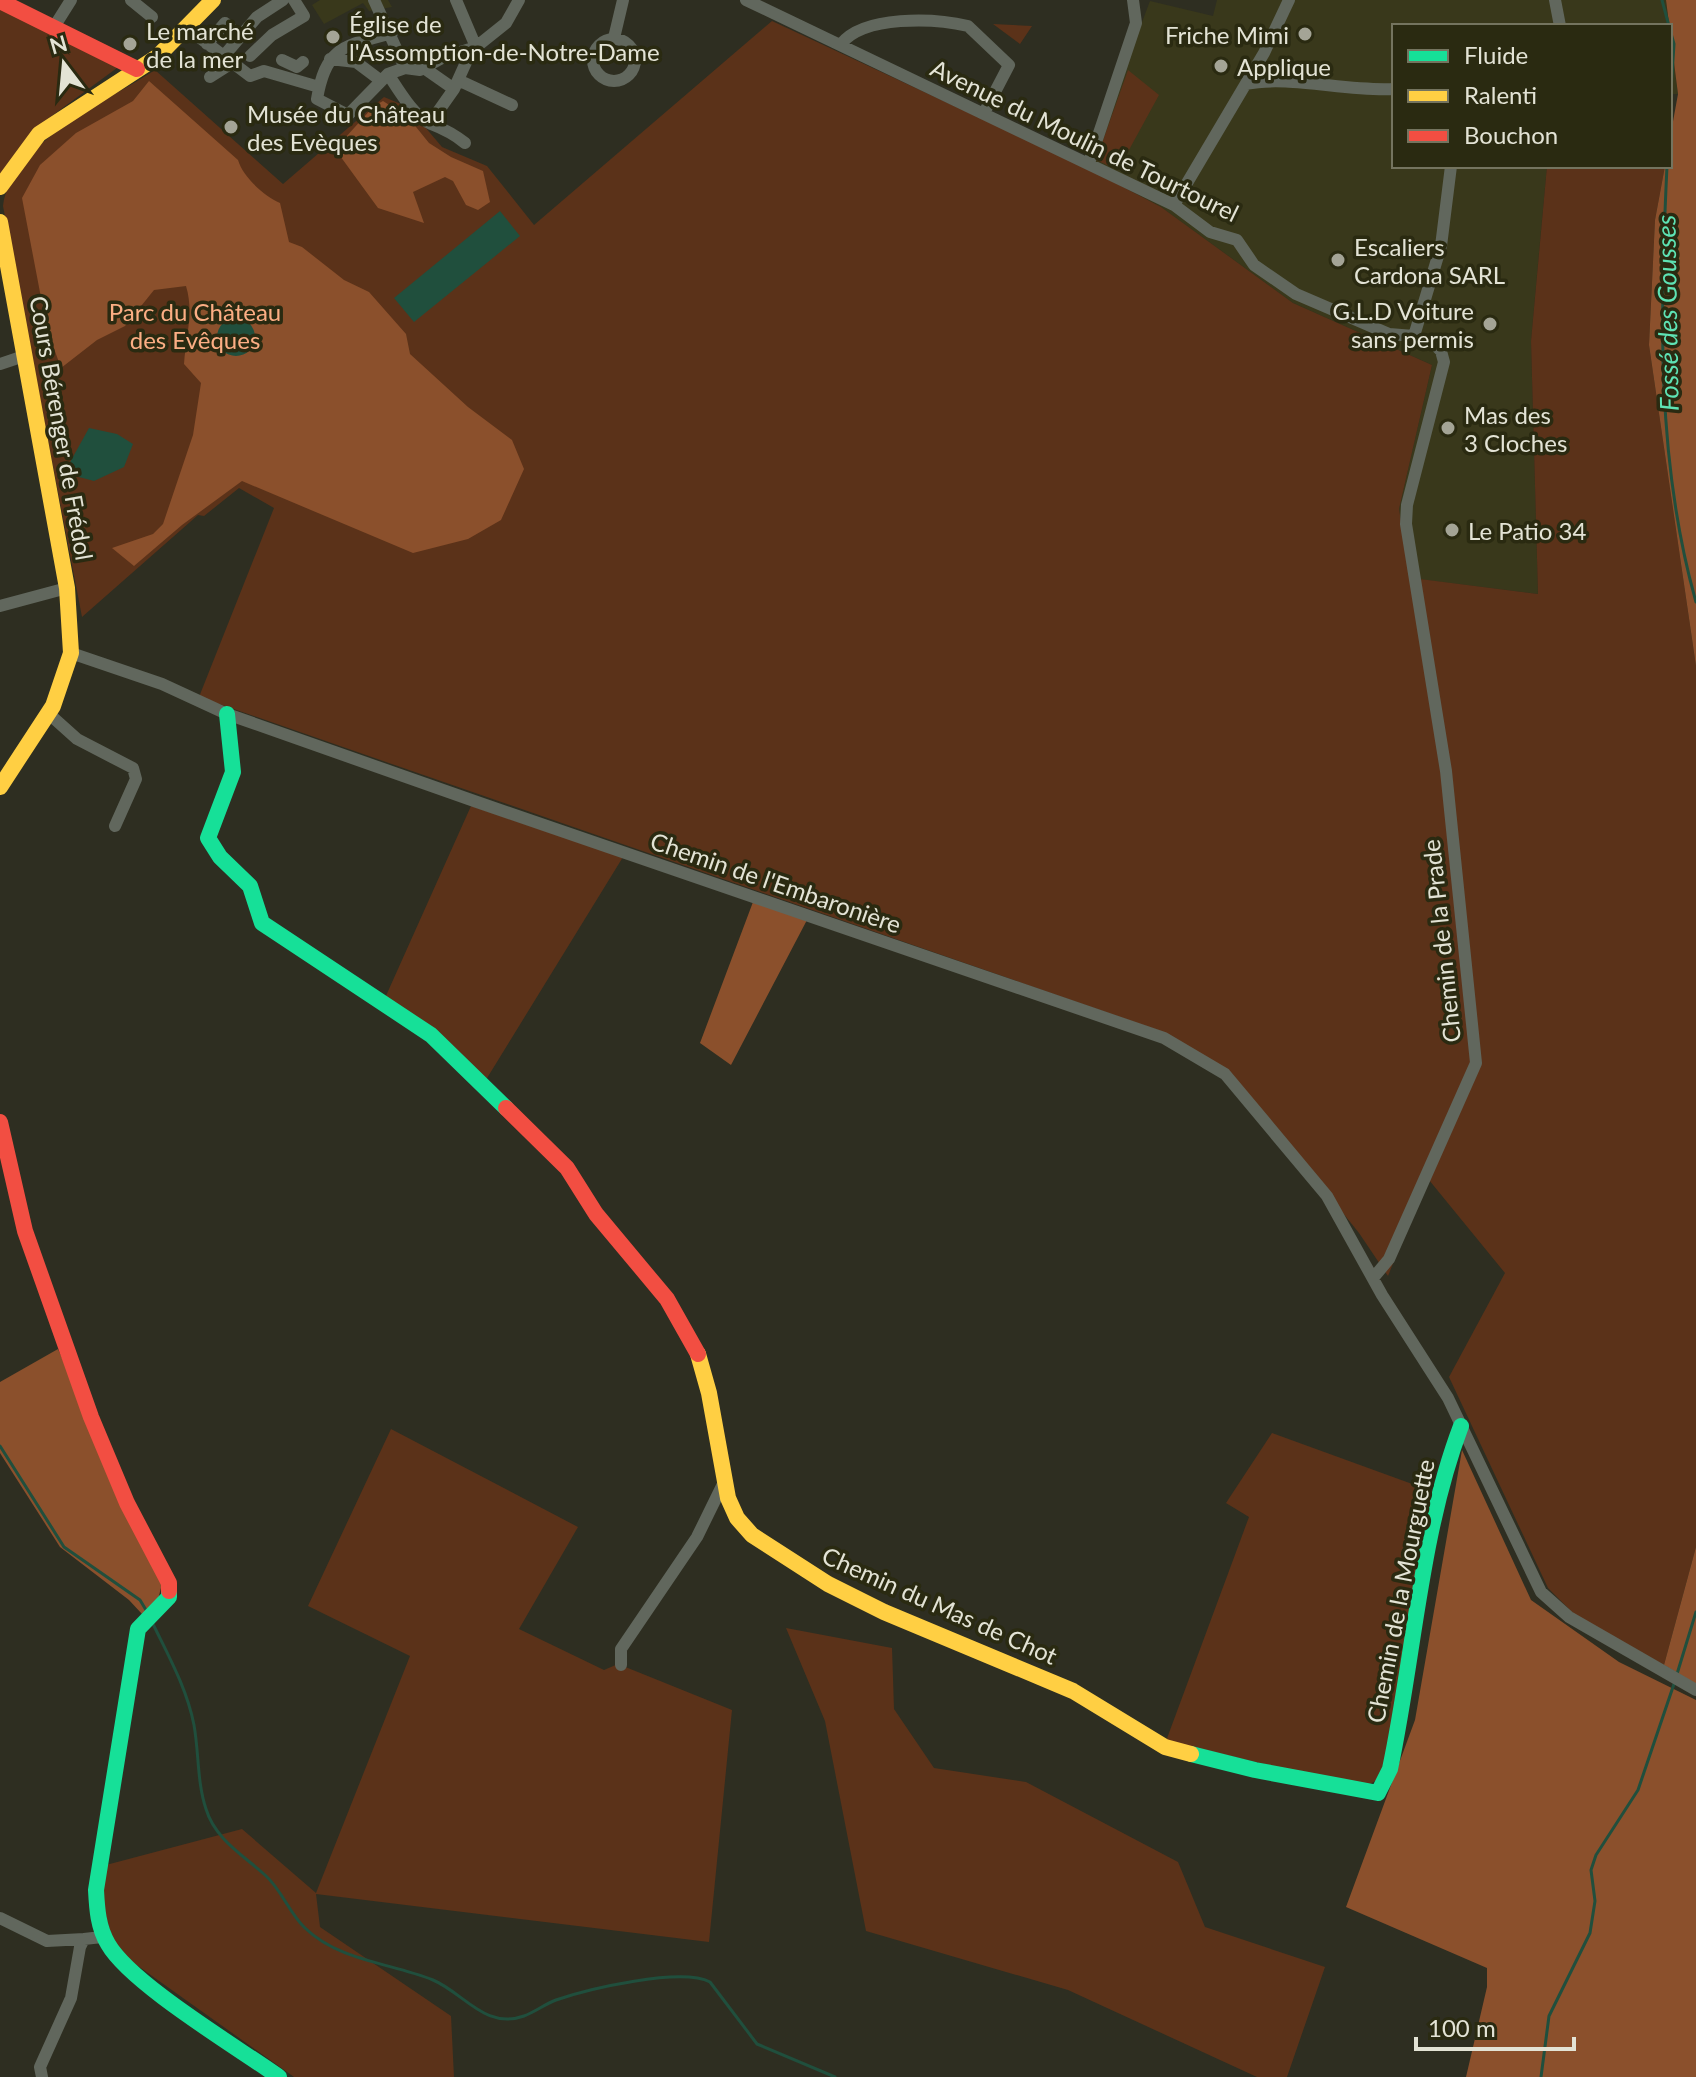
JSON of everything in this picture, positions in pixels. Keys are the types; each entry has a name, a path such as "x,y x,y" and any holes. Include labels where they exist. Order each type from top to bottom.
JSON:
{"street":[{"path":"54,27 71,0"},
{"path":"131,0 152,17"},
{"path":"0,187 39,134 157,57 213,0"},
{"path":"210,77 231,63 240,37 257,17 283,0"},
{"path":"374,0 392,33 405,68"},
{"path":"430,123 456,85 474,48 456,0"},
{"path":"424,68 442,58 474,48 506,23 519,0"},
{"path":"614,38 623,0"},
{"name":"Avenue du Moulin de Tourtourel","path":"746,0 1174,205 1210,232 1237,240 1254,265 1296,294 1389,334 1414,336 1432,342 1441,351 1444,362 1407,505 1414,579"},
{"path":"1089,163 1136,23 1133,0"},
{"path":"1174,205 1259,61 1289,0"},
{"path":"1555,0 1560,24"},
{"path":"0,1 137,69"},
{"path":"250,56 272,35 293,25 300,4"},
{"path":"841,44 846,37 884,21 968,26 1009,65 984,113"},
{"path":"207,44 225,23 240,37"},
{"path":"187,28 250,76 264,71 318,93 348,115 379,75 405,68 424,68 456,85 512,105"},
{"path":"318,93 321,72 336,51 392,33"},
{"path":"330,59 356,62 379,75 430,123 442,125 465,143"},
{"path":"282,60 297,67 303,62"},
{"path":"1259,61 1275,81"},
{"path":"1246,84 1275,81 1370,90 1392,89"},
{"path":"1414,336 1441,246 1451,168"},
{"name":"Cours Bérenger de Frédol","path":"0,222 67,588 70,648"},
{"path":"0,364 24,356"},
{"name":"Chemin de la Prade","path":"1374,1277 1389,1259 1476,1063 1446,771 1414,579"},
{"path":"0,606 67,588"},
{"path":"0,787 48,713 65,677 70,648"},
{"name":"Chemin de l'Embaronière","path":"70,648 162,684 227,714 1164,1038 1225,1074 1327,1196 1374,1277"},
{"path":"48,713 77,739 135,771 136,779 115,826"},
{"name":"Chemin du Mas de Chot","path":"227,714 234,751 233,775 209,825 213,849 250,886 262,923 431,1035 567,1168 596,1214 667,1299 696,1347 709,1393 724,1482 744,1528 790,1562 884,1612 1073,1691 1165,1747 1255,1770 1378,1793"},
{"path":"0,1122 25,1231 91,1417 127,1503 169,1583 169,1597 138,1629 96,1890 96,1916 102,1937 112,1954 130,1972 279,2077"},
{"path":"1374,1277 1461,1426 1541,1592 1569,1617 1696,1690"},
{"name":"Chemin de la Mourguette","path":"1378,1793 1390,1769 1427,1561 1449,1458 1461,1426"},
{"path":"621,1665 621,1649 697,1537 724,1482"},
{"path":"0,1918 47,1941 102,1937"},
{"path":"42,2077 40,2067 71,1998 84,1939"}],"shaded area":[{"path":"320,0 388,0 392,7 369,11 363,3 324,24 312,5"},
{"path":"1217,0 1666,0 1669,24 1392,24 1392,168 1547,168 1531,341 1538,594 1410,578 1399,509 1432,365 1293,303 1161,207 1087,168 1150,1 1213,16"},
{"path":"1672,48 1678,94 1672,94"},
{"path":"500,211 520,236 414,322 394,298"},
{"path":"236,318 250,323 255,337 250,351 236,356 222,351 217,337 222,323"},
{"path":"89,428 117,434 133,444 124,467 94,481 64,473"}],"green space":[{"path":"1666,0 1696,0 1696,666 1649,345 1655,220 1665,168 1672,168 1672,127 1678,94 1672,24 1669,24"},
{"path":"0,8 121,65 34,129 0,179"},
{"name":"Parc du Château des Evêques","path":"772,21 1087,168 1161,207 1293,303 1432,365 1399,509 1446,795 1474,1060 1388,1276 1359,1233 1228,1070 1166,1033 199,697 274,508 239,488 204,516 198,515 82,617 3,206 10,183 42,143 88,110 155,70 283,184 384,97 408,107 442,147 487,166 534,225"},
{"path":"993,24 1032,26 1020,44"},
{"path":"1128,70 1159,95 1118,170 1096,160"},
{"name":"Parc du Château des Evêques","path":"149,81 238,160 255,185 280,203 289,242 302,247 344,280 369,292 406,334 410,354 468,407 512,440 524,469 501,520 468,539 413,553 242,481 182,525 134,566 112,548 153,534 163,524 193,435 201,383 184,364 189,315 186,286 154,290 125,326 97,340 61,368 47,329 22,198 40,165 76,133 133,101"},
{"path":"383,101 408,117 429,143 483,171 490,202 478,210 466,205 453,181 445,177 413,192 424,223 378,208 335,149 374,106"},
{"path":"1547,168 1665,168 1655,220 1649,345 1696,666 1696,1547 1664,1665 1575,1615 1548,1588 1449,1377 1505,1273 1429,1180 1480,1063 1420,579 1538,594 1531,341"},
{"path":"471,806 623,857 484,1083 385,998"},
{"path":"753,902 807,920 731,1065 700,1043"},
{"path":"58,1349 162,1584 156,1607 142,1614 129,1600 60,1547 0,1453 0,1382"},
{"path":"391,1429 578,1527 519,1629 604,1670 618,1664 732,1710 709,1942 316,1894 320,1927 451,2016 454,2077 294,2077 117,1951 101,1903 106,1865 242,1829 316,1893 410,1656 308,1606"},
{"path":"1272,1433 1437,1493 1381,1778 1364,1787 1166,1741 1249,1517 1226,1503"},
{"path":"1462,1450 1531,1600 1619,1662 1696,1700 1696,2077 1466,2077 1487,1987 1487,1968 1346,1907 1415,1720"},
{"path":"1696,1547 1696,1684 1664,1665"},
{"path":"786,1628 892,1648 894,1709 934,1768 1026,1782 1178,1862 1205,1927 1325,1967 1287,2077 1257,2077 1068,1990 866,1931 825,1721"}],"waterway":[{"name":"Fossé des Gousses","path":"1662,0 1668,24"},
{"name":"Fossé des Gousses","path":"1672,37 1672,76"},
{"name":"Fossé des Gousses","path":"1667,168 1663,330 1667,440 1683,549 1696,602"},
{"path":"0,1446 64,1547 140,1600 146,1610"},
{"name":"Fossé des Gousses","path":"1677,1674 1696,1612"},
{"path":"153,1624 177,1673 191,1712 201,1788 210,1820 231,1846 271,1881 299,1922 319,1939 349,1954 433,1980 486,2014 498,2018 524,2016 556,2000 589,1990 657,1978 696,1978 710,1982 757,2044 835,2077"},
{"name":"Fossé des Gousses","path":"1541,2077 1549,2016 1590,1933 1595,1901 1591,1870 1596,1855 1638,1790 1675,1681"}],"traffic: fast":[{"path":"227,714 233,772 208,838 220,857 250,886 262,923 431,1035 506,1108"},
{"path":"1191,1754 1255,1770 1378,1793 1390,1769 1427,1552 1447,1467 1461,1426"},
{"path":"169,1591 169,1597 138,1629 96,1890 100,1924 108,1944 120,1960 161,1996 279,2077"}],"traffic: slow":[{"path":"0,187 39,134 157,57 213,0"},
{"path":"0,222 67,588 71,653 53,706 0,787"},
{"path":"698,1354 709,1393 728,1498 737,1518 752,1535 828,1584 884,1612 1073,1691 1165,1747 1191,1754"}],"traffic: jam":[{"path":"0,1 137,69"},
{"path":"506,1108 567,1168 596,1214 667,1299 698,1354"},
{"path":"0,1122 25,1231 91,1417 127,1503 169,1583 169,1591"}],"place":[{"name":"Friche Mimi","path":"1305,34"},
{"name":"Église de l'Assomption-de-Notre-Dame","path":"333,37"},
{"name":"Le marché de la mer","path":"130,44"},
{"name":"Applique","path":"1221,66"},
{"name":"Musée du Château des Evèques","path":"231,127"},
{"name":"Escaliers Cardona SARL","path":"1338,260"},
{"name":"G.L.D Voiture sans permis","path":"1490,324"},
{"name":"Mas des 3 Cloches","path":"1448,428"},
{"name":"Le Patio 34","path":"1452,530"}]}
